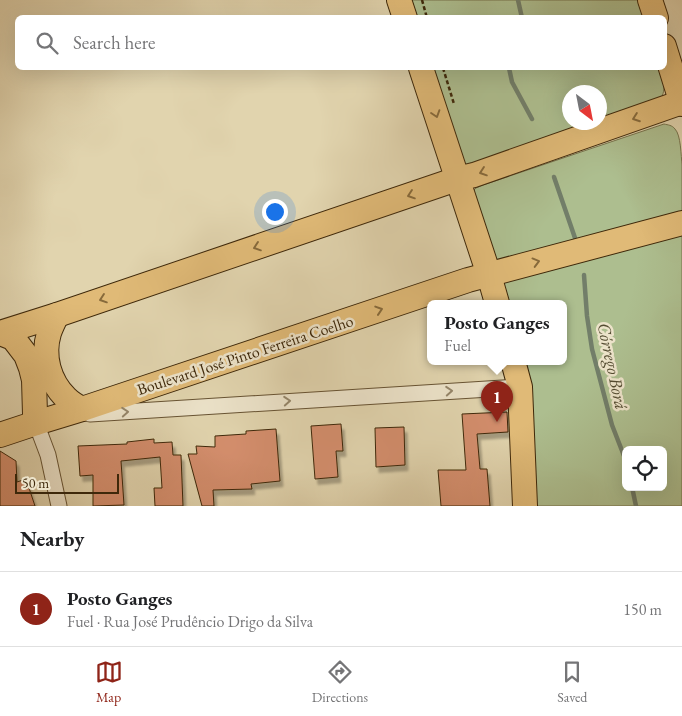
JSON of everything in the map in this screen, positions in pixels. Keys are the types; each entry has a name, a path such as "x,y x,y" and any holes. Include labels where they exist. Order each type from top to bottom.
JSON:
{"main road":[{"path":"399,0 404,15"},
{"path":"650,0 655,15"},
{"path":"0,333 457,179 474,175 682,103 667,56"},
{"path":"422,70 496,300"},
{"name":"Boulevard José Pinto Ferreira Coelho","path":"0,435 468,280 682,223"},
{"path":"57,315 49,332 46,350 48,368 55,384 66,399 82,409"},
{"path":"0,333 13,338 26,356 31,368 34,380 34,414 36,423"},
{"path":"513,365 520,387 525,506"}],"street":[{"path":"59,416 520,387"},
{"path":"36,423 48,455 59,506"}],"path":[{"path":"422,0 426,15"}],"green space":[{"path":"407,0 639,0 643,15 412,15"},
{"path":"429,70 660,70 664,89 661,98 653,107 607,122 607,85 562,85 562,130 584,130 480,165 466,166 456,157"},
{"path":"664,124 670,125 677,132 680,141 682,165 682,506 532,506 521,365 567,365 567,300 503,300 471,193 483,185"}],"building":[{"path":"507,412 508,432 477,434 480,469 487,469 490,506 441,506 438,470 466,470 462,414"},
{"path":"341,424 343,451 336,451 338,477 315,479 311,426"},
{"path":"404,427 405,465 376,467 375,428"},
{"path":"276,429 280,481 251,484 252,489 213,490 214,506 202,506 188,454 197,454 196,446 215,447 215,436 246,434 246,431"},
{"path":"154,439 154,443 172,442 173,455 181,455 183,506 155,506 154,488 162,488 160,457 121,461 124,505 93,506 93,475 80,476 78,446 127,444 127,442"},
{"path":"0,451 16,461 17,482 26,479 35,506 0,506"}],"waterway":[{"name":"Córrego Borá","path":"518,0 521,15"},
{"name":"Córrego Borá","path":"509,70 512,82 532,119"},
{"name":"Córrego Borá","path":"554,177 575,238"},
{"name":"Córrego Borá","path":"584,275 592,349 612,425 622,451"},
{"name":"Córrego Borá","path":"633,491 636,506"}],"place":[{"name":"Posto Ganges","path":"497,422"}]}
